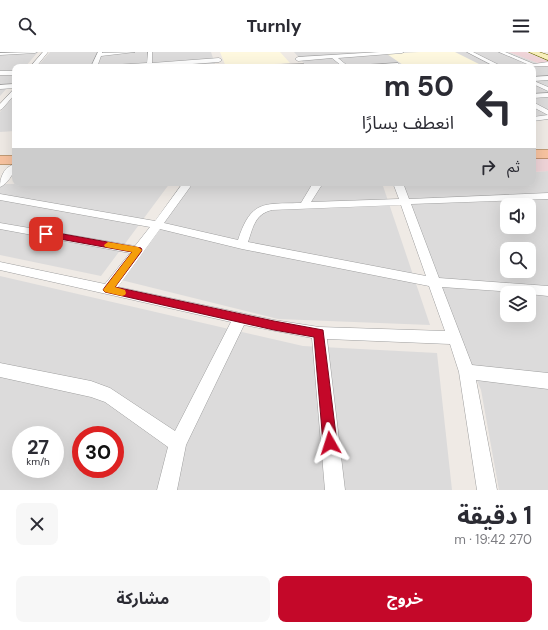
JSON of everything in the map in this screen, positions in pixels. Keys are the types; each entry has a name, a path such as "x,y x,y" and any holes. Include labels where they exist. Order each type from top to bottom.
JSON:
{"main road":[{"path":"534,52 548,58"},
{"path":"544,52 548,54"},
{"path":"536,146 548,145"},
{"path":"536,154 548,154"},
{"path":"0,160 11,166"}],"street":[{"path":"0,54 35,52"},
{"path":"36,64 46,52"},
{"path":"95,64 99,53 133,52"},
{"path":"149,64 150,52"},
{"path":"216,52 221,64"},
{"path":"301,64 296,58 402,52"},
{"path":"469,52 494,64"},
{"path":"501,52 528,64"},
{"path":"0,59 10,53"},
{"path":"376,53 395,64"},
{"path":"479,57 507,55"},
{"path":"334,57 342,64"},
{"path":"197,64 219,60"},
{"path":"536,66 548,64"},
{"path":"0,73 12,73"},
{"path":"536,80 548,78"},
{"path":"536,83 548,89"},
{"path":"0,87 12,86"},
{"path":"0,108 12,94"},
{"path":"536,96 548,95"},
{"path":"536,106 548,113"},
{"path":"536,119 548,117"},
{"path":"0,184 11,166"},
{"path":"108,290 186,186"},
{"path":"305,205 316,186"},
{"path":"399,186 468,372 488,490"},
{"path":"242,246 252,216 256,211 272,207 405,200 548,196"},
{"path":"0,197 157,225 242,246 434,282 548,291"},
{"path":"0,226 138,250"},
{"path":"0,266 240,318 319,333 455,338"},
{"path":"167,490 178,443 240,318"},
{"path":"319,333 335,490"},
{"path":"0,370 91,388 110,396 178,443"},
{"path":"468,372 548,381"}],"shaded area":[{"path":"0,52 38,52 28,64 12,64 12,82 0,96"},
{"path":"50,52 211,52 215,64 40,64"},
{"path":"220,52 280,52 290,63 274,64 225,64"},
{"path":"294,52 509,52 548,67 548,115 536,117 536,64 304,64"},
{"path":"455,52 479,64 402,64 387,54"},
{"path":"509,52 526,52 548,61 548,67"},
{"path":"12,98 12,131 0,132 0,112"},
{"path":"536,157 548,157 548,171 536,172"},
{"path":"548,171 548,490 499,490 481,390 437,285 401,186 536,186 536,172"},
{"path":"0,184 12,184 12,186 168,186 101,276 0,255"},
{"path":"182,186 383,186 430,325 278,319 117,279"},
{"path":"0,276 303,346 437,353 452,490 0,490"}],"slow traffic":[{"path":"108,245 138,250 108,290 122,293"}],"route":[{"path":"46,234 138,250 108,290 274,326 319,333 330,443"}]}
